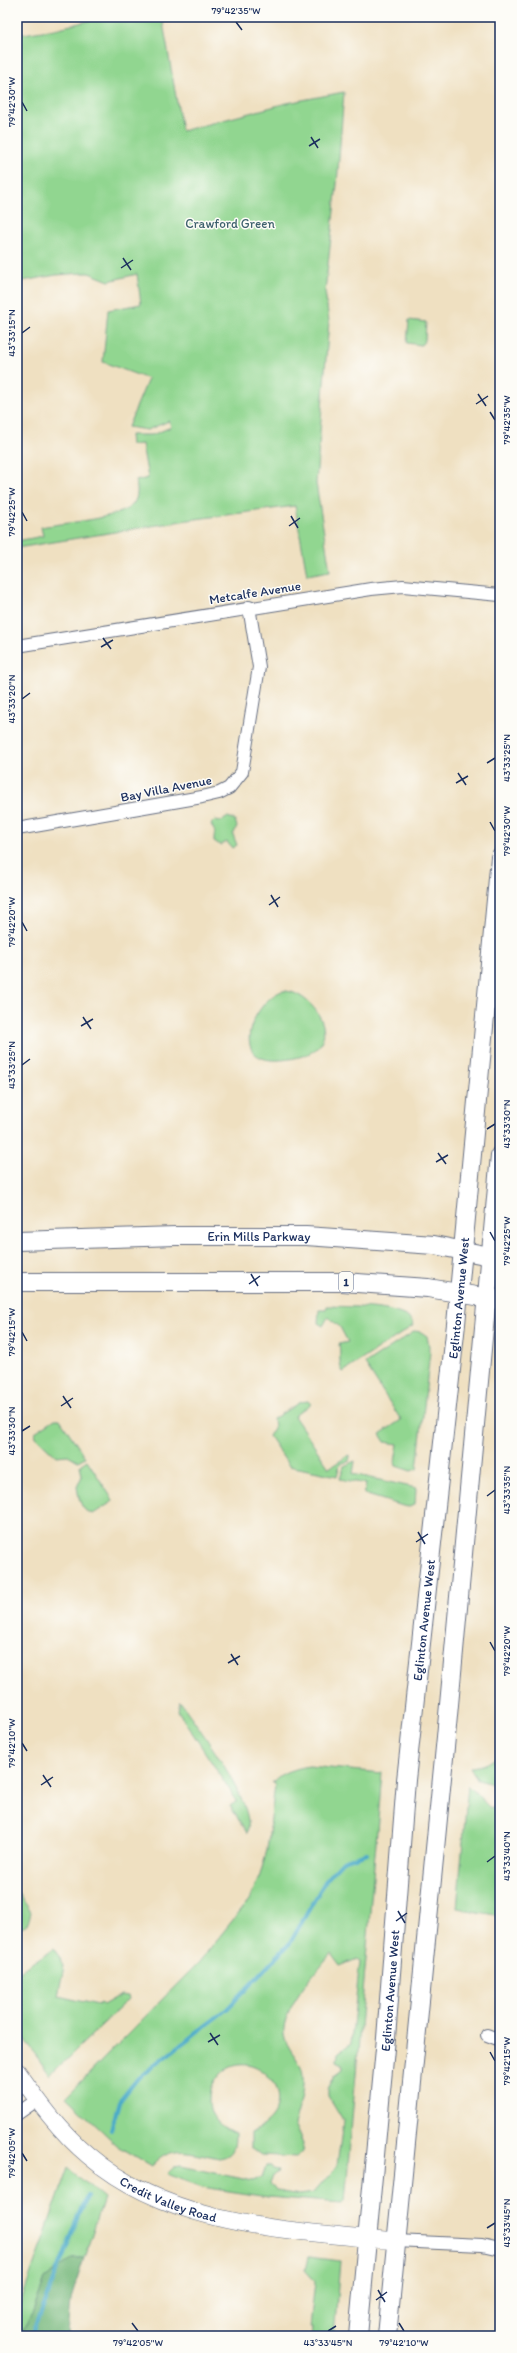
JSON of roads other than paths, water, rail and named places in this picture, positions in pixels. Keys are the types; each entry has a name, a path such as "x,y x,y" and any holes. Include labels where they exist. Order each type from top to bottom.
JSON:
{"main road":[{"name":"Eglinton Avenue West","path":"358,2336 386,2038 406,1780 459,1293 500,857"},
{"path":"387,2336 494,1299 500,1155"},
{"name":"Erin Mills Parkway","path":"17,1241 176,1236 306,1236 434,1245 495,1257"},
{"name":"1","path":"17,1282 343,1282 428,1288 494,1299"}],"street":[{"name":"Metcalfe Avenue","path":"17,646 364,589 404,586 500,595"},
{"name":"Bay Villa Avenue","path":"17,829 202,797 219,793 229,788 242,772 259,667 249,607"},
{"path":"487,2035 500,2040"},
{"name":"Credit Valley Road","path":"17,2070 56,2124 88,2156 117,2177 152,2195 212,2216 250,2225 396,2241"},
{"path":"17,2114 38,2100"},
{"path":"396,2241 482,2245 500,2249"}],"waterway":[{"path":"111,2130 119,2102 138,2078 227,2009 290,1943 327,1878 343,1861 367,1853"},
{"path":"32,2336 87,2196"}],"park label":[{"name":"Crawford Green","path":"230,223"}]}
